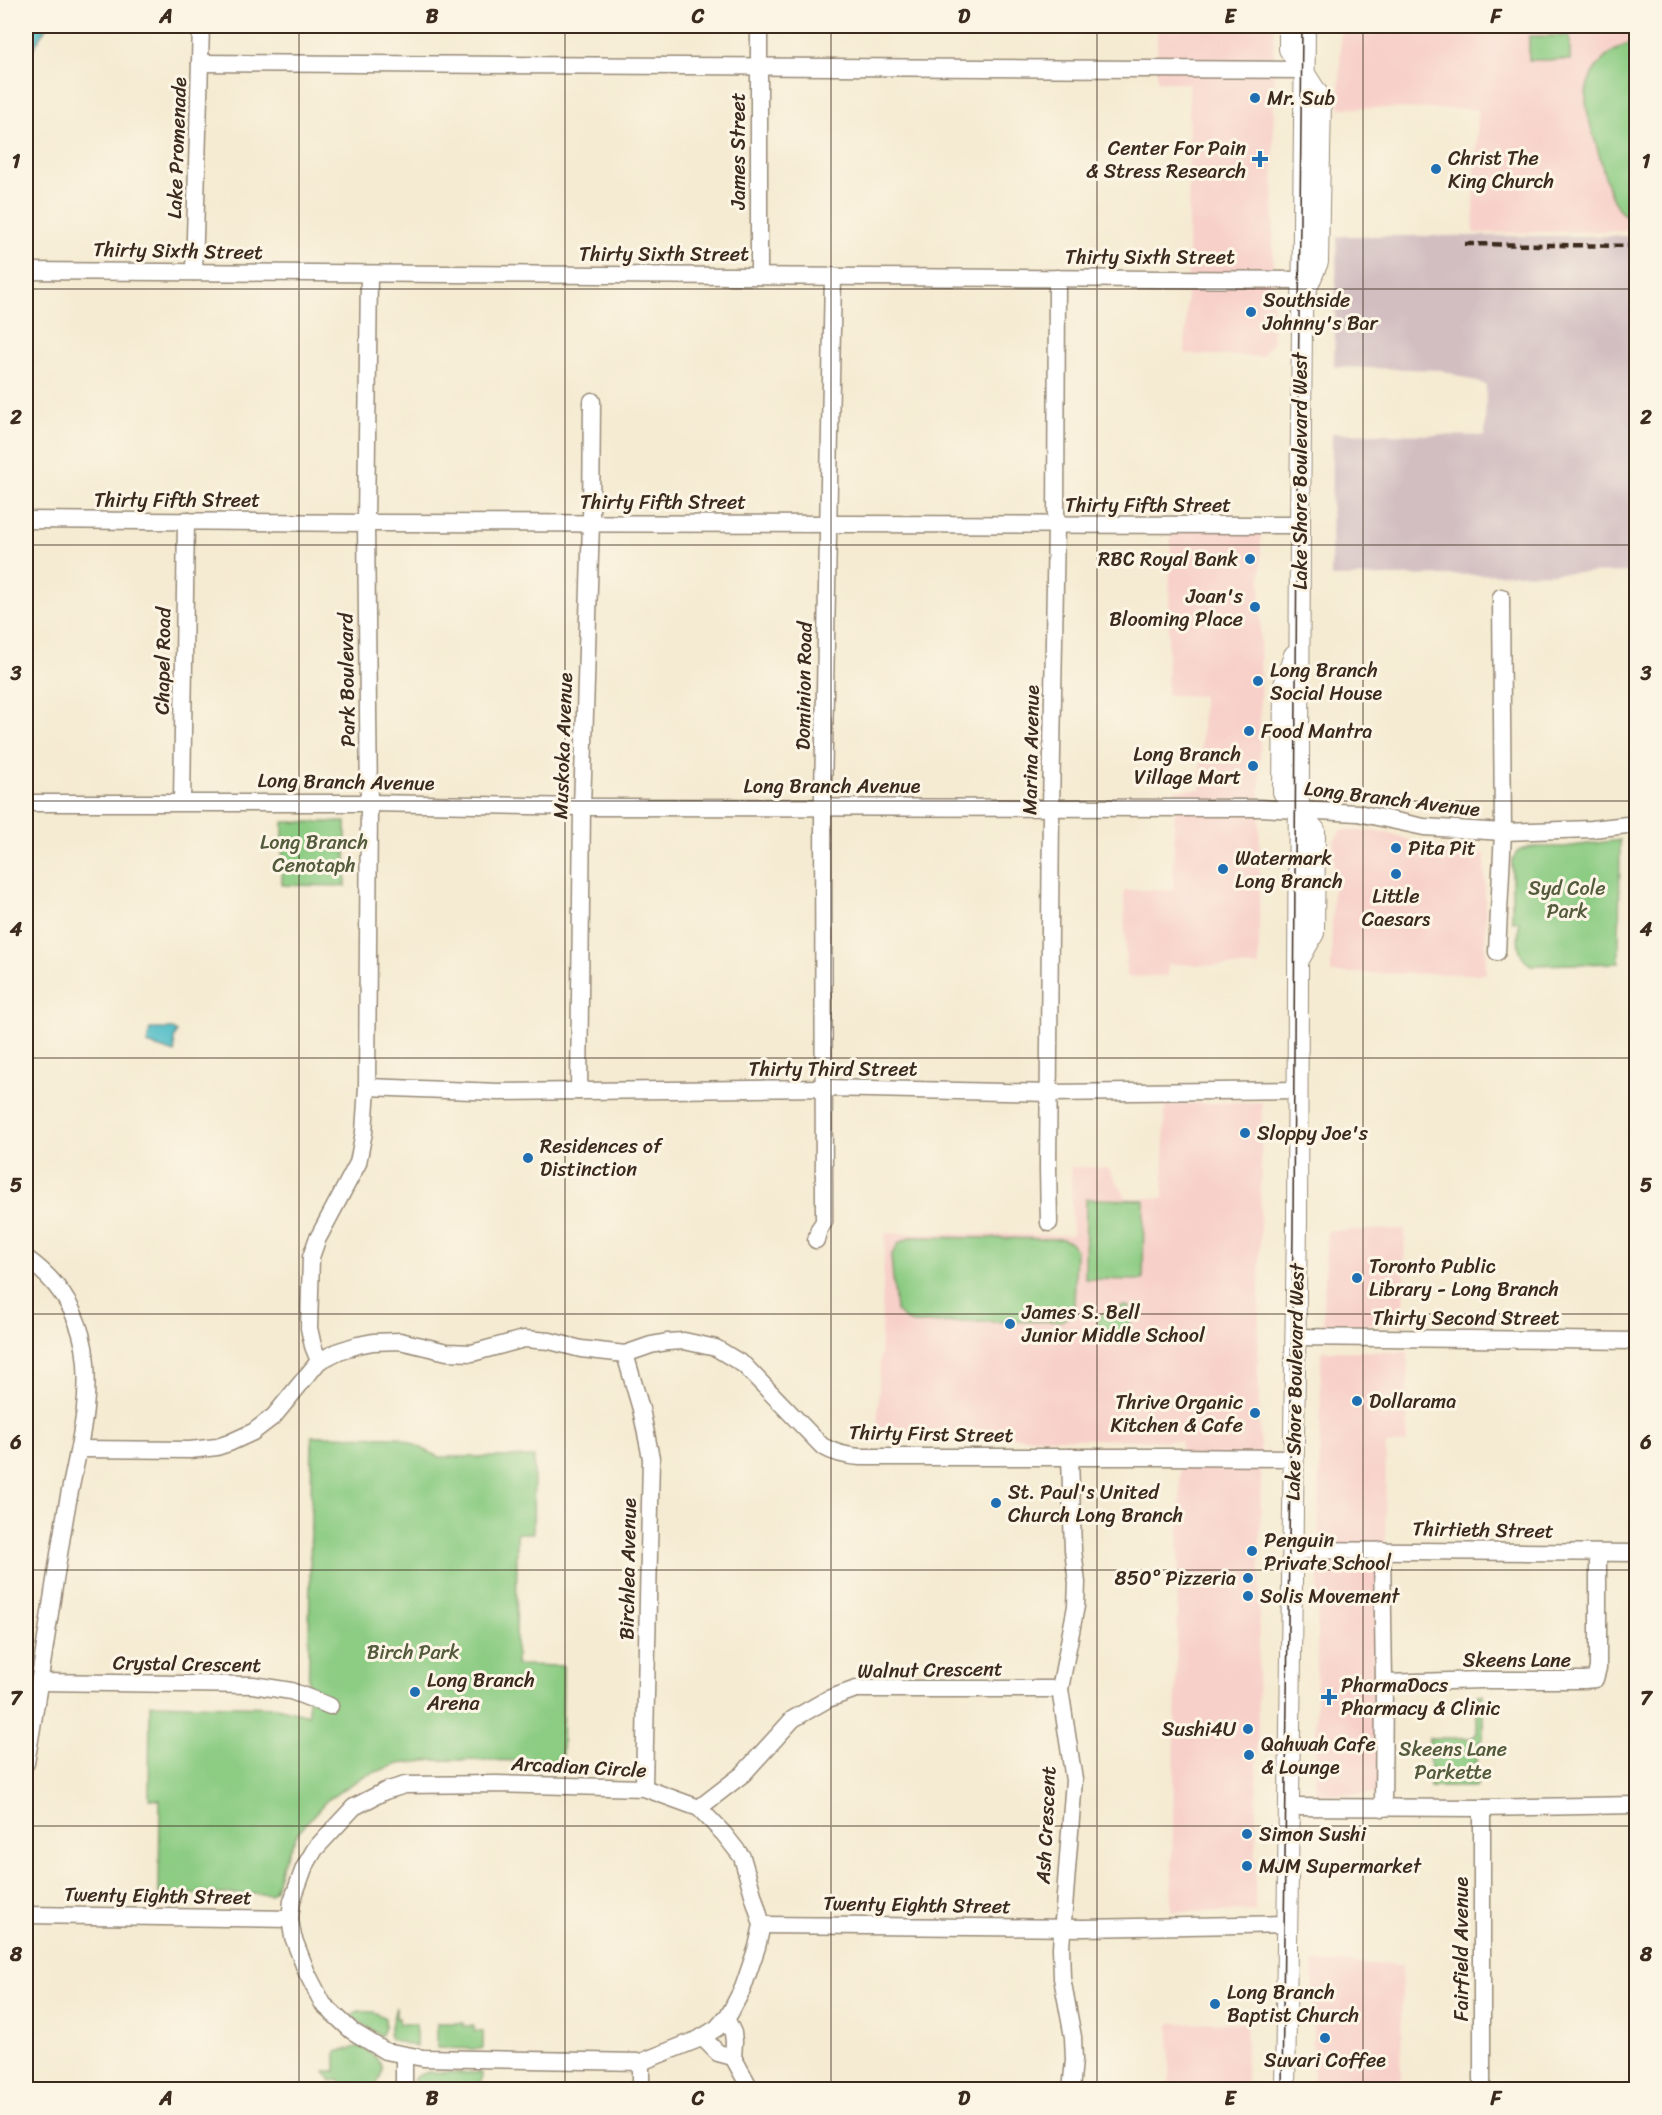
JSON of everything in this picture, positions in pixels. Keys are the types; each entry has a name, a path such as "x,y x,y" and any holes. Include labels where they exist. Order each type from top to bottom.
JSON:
{"main road":[{"name":"Lake Shore Boulevard West","path":"1289,26 1289,49 1322,99 1318,262 1302,301"},
{"name":"Lake Shore Boulevard West","path":"1285,2090 1298,962 1314,933 1315,830 1283,792 1284,685 1299,640 1305,26"}],"street":[{"name":"Lake Promenade","path":"194,272 201,26"},
{"name":"James Street","path":"759,26 759,276"},
{"path":"200,63 1304,70"},
{"name":"Thirty Sixth Street","path":"26,271 1302,280"},
{"name":"Park Boulevard","path":"319,1361 309,1328 311,1257 317,1240 358,1163 364,1132 367,1087 369,803 366,523 369,274"},
{"name":"Dominion Road","path":"816,1240 824,1222 823,806 833,276"},
{"name":"Marina Avenue","path":"1049,1223 1057,278"},
{"name":"Muskoka Avenue","path":"579,1091 582,807 591,523 592,401"},
{"name":"Thirty Fifth Street","path":"26,520 1056,526 1299,525"},
{"name":"Chapel Road","path":"182,802 186,520"},
{"path":"1497,952 1503,832 1501,597"},
{"name":"Long Branch Avenue","path":"26,803 1299,809 1358,813 1424,827 1503,832 1592,829 1636,824"},
{"name":"Thirty Third Street","path":"367,1087 499,1092 825,1088 1050,1093 1298,1090"},
{"path":"26,1258 57,1286 75,1315 80,1328 87,1382 26,1763"},
{"name":"Thirty Second Street","path":"1295,1336 1636,1341"},
{"name":"Thirty First Street","path":"78,1449 190,1450 217,1447 229,1443 253,1432 274,1416 319,1361 339,1351 358,1346 400,1341 458,1354 482,1351 524,1339 537,1339 581,1349 625,1354 667,1342 684,1341 716,1348 744,1365 822,1446 847,1456 860,1458 1294,1458"},
{"name":"Birchlea Avenue","path":"625,1354 641,1409 651,1458 644,1788"},
{"name":"Ash Crescent","path":"1070,1457 1076,1594 1060,1689 1074,1780 1062,1927 1062,1978 1073,2037 1074,2060 1071,2090"},
{"name":"Thirtieth Street","path":"1293,1550 1636,1553"},
{"path":"1382,1550 1383,1808"},
{"name":"Skeens Lane","path":"1384,1683 1595,1678 1598,1668 1598,1553"},
{"name":"Crystal Crescent","path":"40,1682 253,1685 291,1691 330,1706"},
{"name":"Walnut Crescent","path":"699,1808 743,1774 793,1719 828,1699 856,1689 1060,1689"},
{"name":"Arcadian Circle","path":"405,1785 644,1788 699,1808 742,1857 762,1925 743,1988 726,2018 717,2028 702,2037 641,2062 423,2058 385,2051 360,2037 339,2021 323,2004 306,1973 293,1937 290,1919 292,1901 304,1868 315,1849 354,1807 385,1791 405,1785"},
{"path":"1289,1807 1482,1808 1636,1805"},
{"name":"Fairfield Avenue","path":"1482,1808 1482,2090"},
{"name":"Twenty Eighth Street","path":"26,1915 290,1919"},
{"name":"Twenty Eighth Street","path":"762,1925 1062,1927 1288,1924"},
{"path":"726,2018 733,2033 733,2057 751,2090"},
{"path":"702,2037 718,2053 733,2057"},
{"path":"404,2056 404,2089"},
{"path":"641,2062 641,2090"}],"shaded area":[{"path":"1157,26 1274,26 1273,342 1261,357 1185,354 1189,84 1157,81"},
{"path":"1341,26 1636,26 1636,231 1473,233 1478,109 1339,108"},
{"path":"1337,236 1636,236 1636,572 1331,577 1332,433 1485,436 1486,385 1441,370 1334,367"},
{"path":"1171,525 1261,526 1259,967 1168,964 1168,976 1126,977 1124,890 1173,890 1175,790 1200,789 1203,696 1167,695"},
{"path":"1341,830 1387,832 1422,845 1485,854 1486,974 1331,973 1334,841"},
{"path":"1262,1102 1258,1368 1261,1478 1255,1911 1171,1912 1181,1441 877,1434 885,1233 1072,1235 1071,1167 1108,1168 1127,1198 1163,1198 1165,1104"},
{"path":"1405,1229 1404,1325 1323,1324 1327,1231"},
{"path":"1321,1351 1408,1352 1407,1443 1386,1445 1384,1658 1389,1794 1315,1794"},
{"path":"1313,1962 1402,1965 1401,2079 1387,2081 1387,2089 1313,2089"},
{"path":"1246,2022 1246,2089 1169,2089 1170,2023"}],"green space":[{"path":"1529,36 1570,36 1570,60 1529,60"},
{"path":"1631,43 1636,43 1636,223 1620,211 1611,195 1589,121 1586,98 1587,87 1596,68 1611,53"},
{"name":"Long Branch Cenotaph","path":"283,822 346,822 346,886 282,885"},
{"name":"Syd Cole Park","path":"1620,840 1619,963 1531,965 1520,951 1519,921 1512,921 1512,860 1518,851 1529,847 1564,847"},
{"path":"1086,1199 1144,1200 1143,1280 1085,1279"},
{"path":"911,1237 1062,1239 1071,1242 1076,1251 1074,1307 1070,1316 1061,1321 913,1323 905,1320 896,1311 891,1256 899,1243"},
{"path":"1124,1306 1130,1307 1131,1333 1104,1335 1100,1333 1097,1324 1101,1314"},
{"name":"Birch Park","path":"312,1436 399,1437 439,1457 534,1457 533,1533 517,1533 516,1665 563,1666 562,1761 435,1760 399,1764 364,1776 327,1800 299,1831 282,1864 275,1889 270,1894 159,1894 160,1800 149,1799 150,1704 277,1707 308,1715"},
{"name":"Skeens Lane Parkette","path":"1477,1695 1483,1695 1483,1738 1477,1744 1477,1787 1430,1787 1429,1738 1472,1738 1477,1733"},
{"path":"396,2007 396,2018 399,2018 399,2024 416,2024 416,2047 390,2039 389,2034"},
{"path":"374,2012 385,2018 385,2028 381,2036 352,2018 354,2013"},
{"path":"437,2023 463,2023 463,2026 474,2026 474,2031 483,2032 483,2049 437,2048"},
{"path":"360,2046 381,2064 381,2075 373,2089 344,2089 339,2080 331,2081 325,2071 336,2071 336,2052"},
{"path":"428,2072 482,2073 481,2089 412,2089 414,2077"}],"water":[{"path":"26,26 47,26 26,60"},
{"path":"150,1029 173,1029 177,1032 174,1039 175,1053 147,1044"}],"tram line":[{"path":"1282,2090 1293,1233 1302,26"}],"railway":[{"path":"1465,244 1636,246"}],"place":[{"name":"Mr. Sub","path":"1255,98"},
{"name":"Center For Pain & Stress Research","path":"1260,159"},
{"name":"Christ The King Church","path":"1436,169"},
{"name":"Southside Johnny's Bar","path":"1251,312"},
{"name":"RBC Royal Bank","path":"1250,559"},
{"name":"Joan's Blooming Place","path":"1255,607"},
{"name":"Long Branch Social House","path":"1258,681"},
{"name":"Food Mantra","path":"1249,731"},
{"name":"Long Branch Village Mart","path":"1253,766"},
{"name":"Pita Pit","path":"1396,848"},
{"name":"Watermark Long Branch","path":"1223,869"},
{"name":"Little Caesars","path":"1396,874"},
{"name":"Sloppy Joe's","path":"1245,1133"},
{"name":"Residences of Distinction","path":"528,1158"},
{"name":"Toronto Public Library - Long Branch","path":"1357,1278"},
{"name":"James S. Bell Junior Middle School","path":"1010,1324"},
{"name":"Dollarama","path":"1357,1401"},
{"name":"Thrive Organic Kitchen & Cafe","path":"1255,1413"},
{"name":"St. Paul's United Church Long Branch","path":"996,1503"},
{"name":"Penguin Private School","path":"1252,1551"},
{"name":"850° Pizzeria","path":"1248,1578"},
{"name":"Solis Movement","path":"1248,1596"},
{"name":"Long Branch Arena","path":"415,1692"},
{"name":"PharmaDocs Pharmacy & Clinic","path":"1329,1697"},
{"name":"Sushi4U","path":"1248,1729"},
{"name":"Qahwah Cafe & Lounge","path":"1249,1755"},
{"name":"Simon Sushi","path":"1247,1834"},
{"name":"MJM Supermarket","path":"1247,1866"},
{"name":"Long Branch Baptist Church","path":"1215,2004"},
{"name":"Suvari Coffee","path":"1325,2038"}]}
